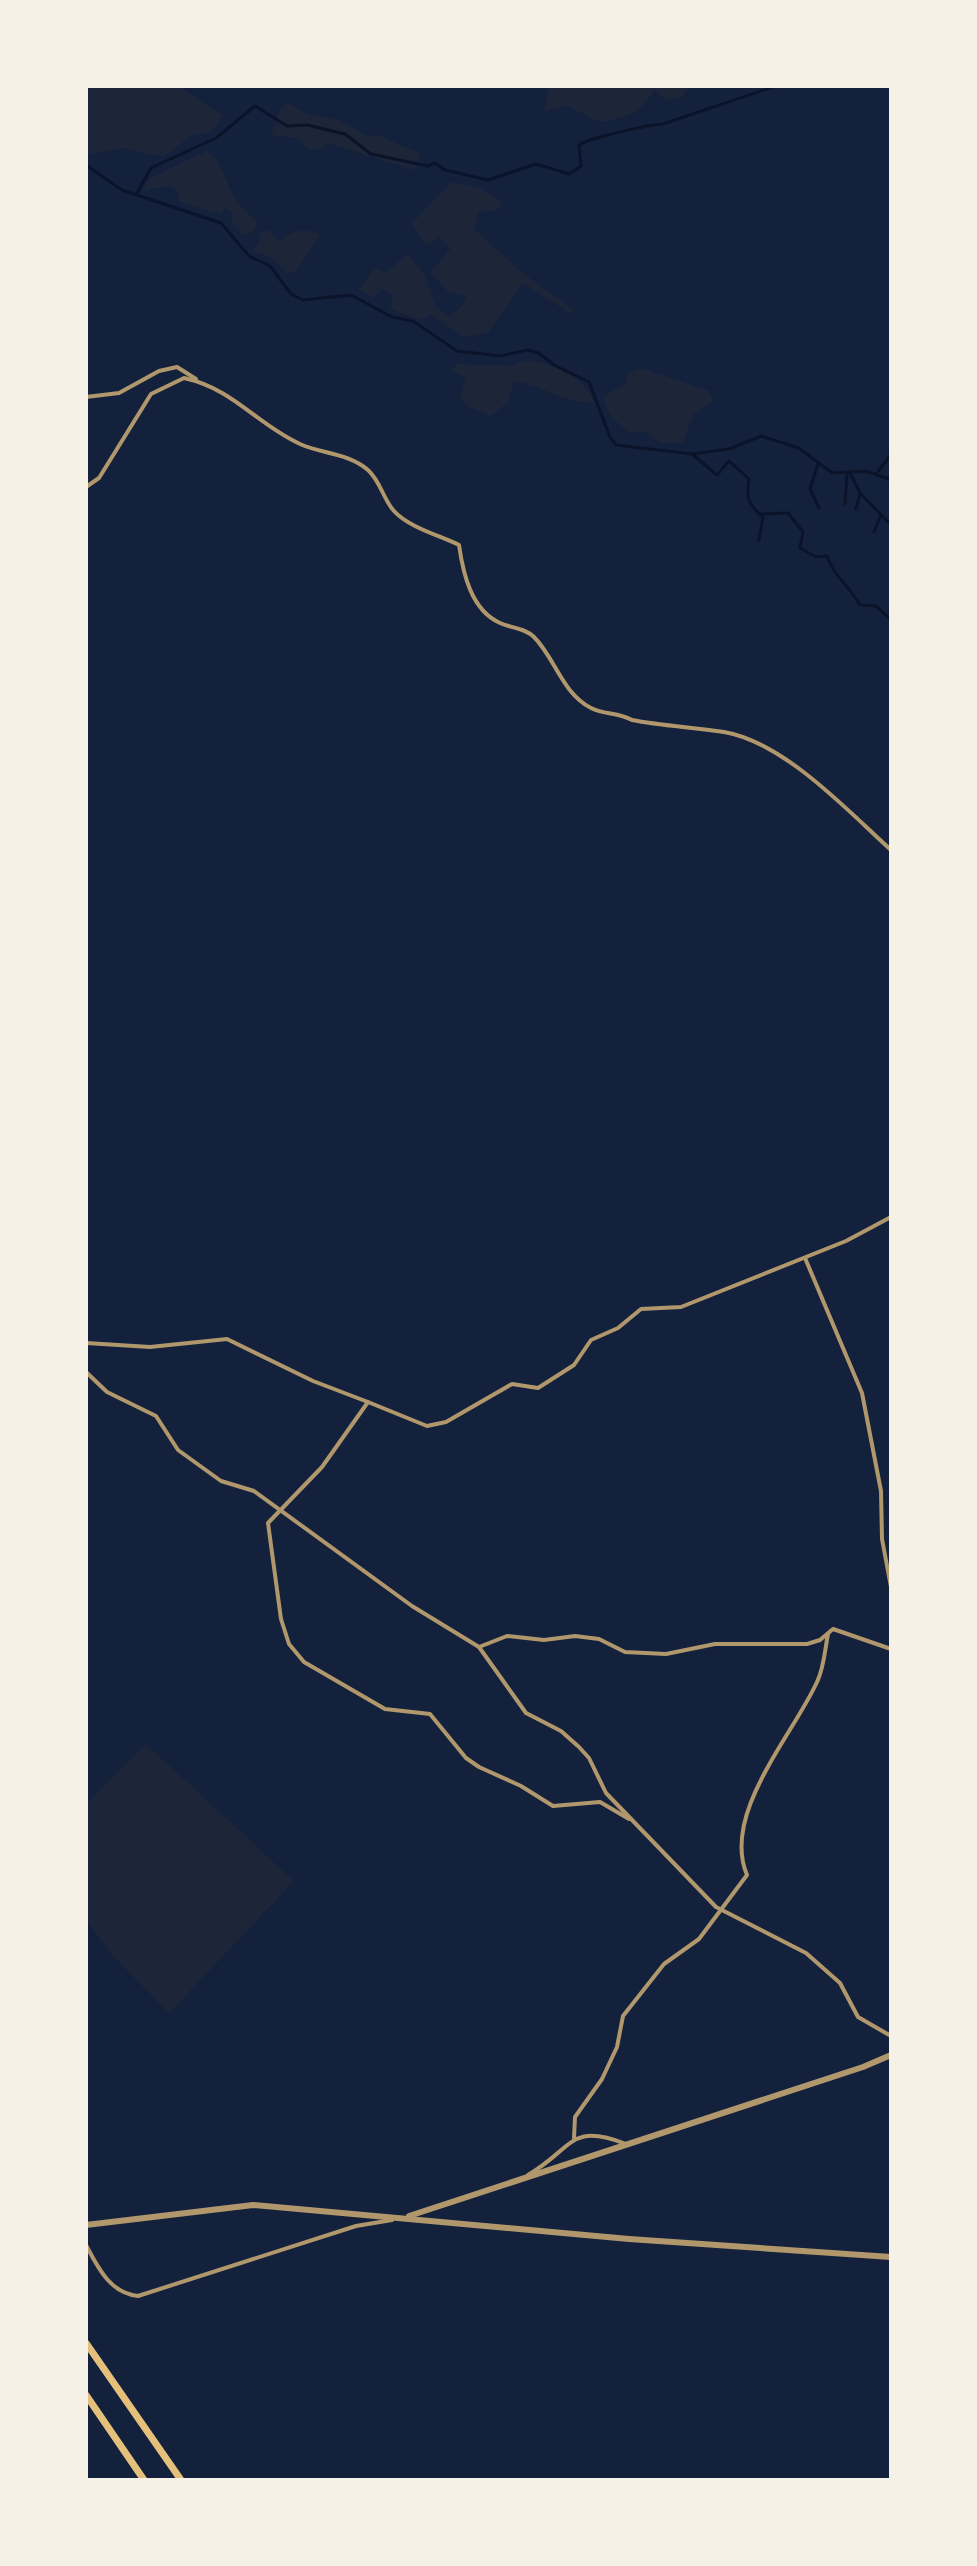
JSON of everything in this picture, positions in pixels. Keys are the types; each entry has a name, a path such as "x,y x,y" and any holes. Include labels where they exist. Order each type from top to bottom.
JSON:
{"highway":[{"path":"86,2343 181,2480"},
{"path":"86,2395 144,2480"}],"street":[{"path":"86,397 119,393 159,371 177,367 225,392 299,444 356,462 370,472 401,517 459,545 463,569 480,609 499,623 533,636 579,700 593,709 666,726 726,732 750,741 816,782 891,850"},
{"path":"86,487 99,478 151,394 184,378 202,382"},
{"path":"86,1343 150,1347 227,1339 313,1381 427,1426 446,1422 512,1384 538,1388 574,1365 591,1340 618,1328 641,1309 681,1307 805,1258 891,1217"},
{"path":"805,1258 862,1393 881,1491 882,1539 891,1587"},
{"path":"86,1372 107,1392 156,1416 178,1450 221,1481 254,1491 412,1606 479,1647 526,1713 561,1731 589,1758 606,1793 722,1911 806,1953 840,1983 858,2017 891,2036"},
{"path":"368,1402 322,1467 268,1523 281,1619 289,1644 304,1662 385,1709 430,1714 466,1758 553,1806 600,1802 629,1819"},
{"path":"479,1647 507,1636 544,1640 575,1636 599,1639 625,1652 666,1654 715,1644 807,1644 833,1629 891,1649"},
{"path":"574,2138 575,2117 602,2079 617,2047 623,2016 664,1964 699,1939 747,1875 740,1841 756,1792 818,1681 828,1634"},
{"path":"86,2245 101,2274 129,2295 138,2296 356,2226 406,2217 863,2067 891,2055"},
{"path":"519,2180 552,2161 574,2138 587,2133 599,2133 629,2144"},
{"path":"86,2225 253,2205 629,2239 891,2257"}],"shaded area":[{"path":"86,86 180,87 223,116 211,132 192,135 164,157 123,148 86,155"},
{"path":"549,86 690,86 682,97 666,100 654,89 645,103 633,113 600,122 566,105 544,112"},
{"path":"288,103 309,115 339,120 369,137 377,135 420,153 415,170 327,143 322,149 308,149 297,138 271,135 280,110"},
{"path":"207,151 216,158 237,203 258,222 251,233 243,235 232,223 233,213 226,208 220,214 180,202 176,189 168,186 143,190 150,178"},
{"path":"452,182 480,188 501,201 498,210 479,212 474,228 521,272 574,310 572,314 522,283 488,333 464,337 431,314 422,320 390,309 393,295 382,289 373,297 359,290 375,268 385,273 408,254 424,274 436,307 450,316 462,306 466,296 448,292 431,272 450,249 440,237 426,245 411,224"},
{"path":"261,231 270,231 281,242 299,231 320,235 296,271 288,274 271,257 253,251 259,243"},
{"path":"526,360 545,364 576,379 594,402 573,400 514,381 508,402 491,416 469,407 460,398 466,377 451,370 457,364 510,366"},
{"path":"641,368 709,391 713,400 694,414 682,443 660,443 645,432 630,433 611,417 602,397 626,383 627,374"},
{"path":"146,1744 294,1881 169,2013 111,1954 86,1919 86,1803"}],"waterway":[{"path":"137,193 151,168 216,138 255,106 287,126 307,125 345,134 371,154 428,166 435,163 445,170 488,180 536,164 569,174 581,166 579,145 584,142 663,124 776,86"},
{"path":"86,165 122,190 221,223 249,256 270,266 291,294 303,300 351,295 392,317 413,321 457,351 500,356 528,350 539,353 554,365 589,382 616,445 692,454 729,449 761,436 799,448 832,473 866,471 891,480"},
{"path":"692,454 717,475 729,461 749,479 749,500 763,517 759,540"},
{"path":"877,473 891,454"},
{"path":"818,464 810,489 819,508"},
{"path":"850,473 860,493 891,525"},
{"path":"845,504 847,474"},
{"path":"856,509 860,494"},
{"path":"759,514 788,513 803,532 800,548 816,557 827,556 860,605 876,606 891,620"},
{"path":"874,532 880,517"}]}
